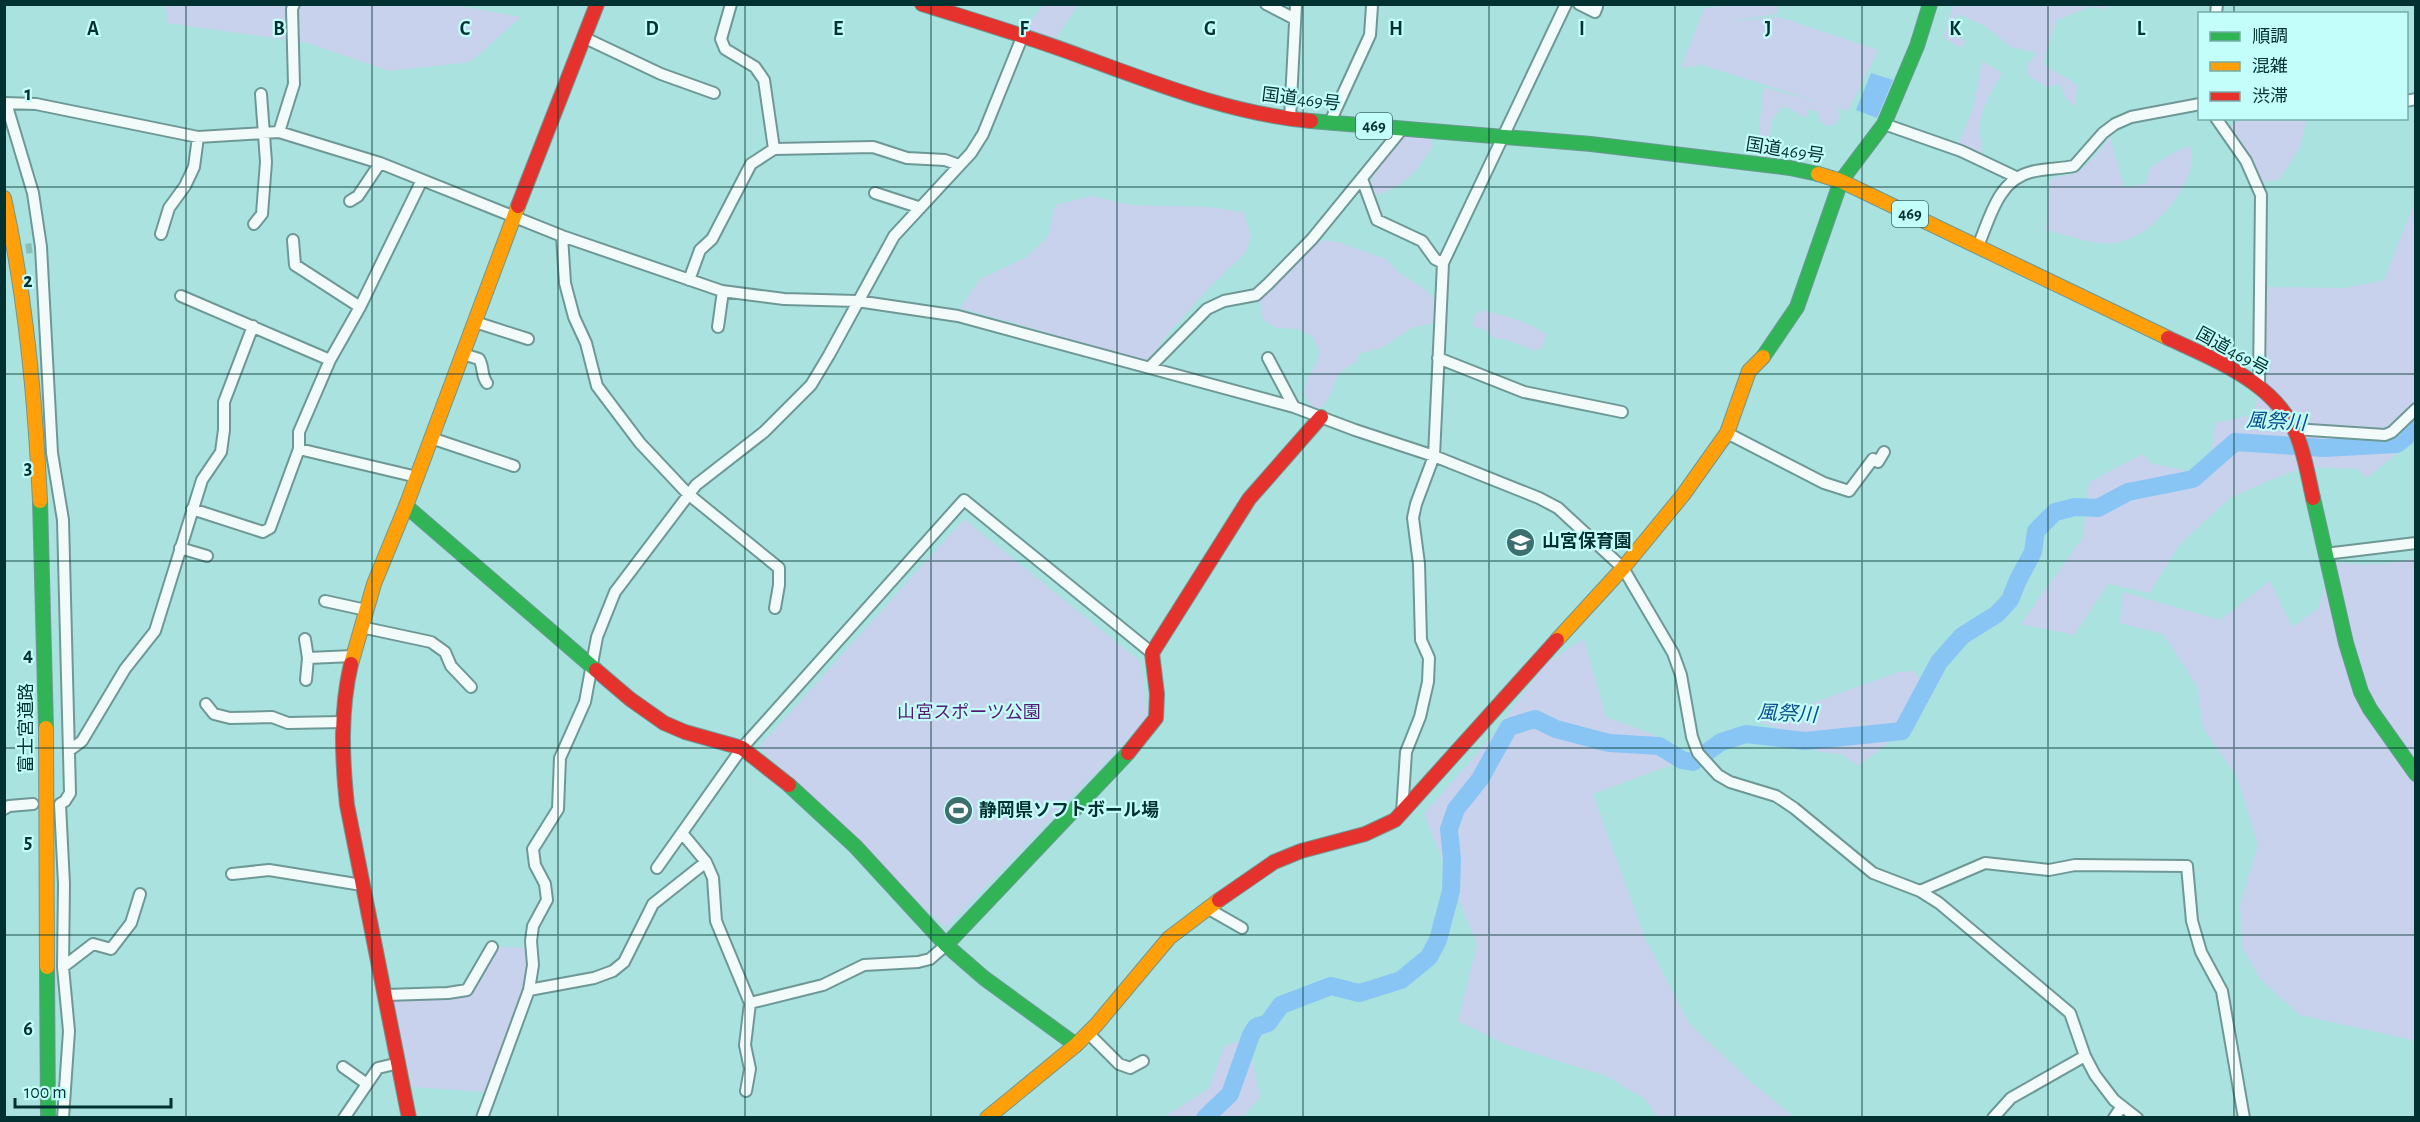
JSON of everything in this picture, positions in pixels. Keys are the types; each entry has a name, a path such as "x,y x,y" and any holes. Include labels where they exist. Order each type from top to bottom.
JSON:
{"main road":[{"path":"409,1118 386,995 349,827 343,722 353,656 366,610 395,528 406,506 514,217 597,4"},
{"name":"国道469号","path":"922,4 1023,35 1183,93 1241,110 1290,119 1503,136 1790,168 1820,174 1841,181 2233,369 2259,385 2277,402 2294,429 2300,443 2346,643 2361,692 2370,710 2415,774"},
{"path":"987,1118 1076,1045 1169,938 1207,908 1274,862 1301,850 1365,834 1395,820 1623,568 1683,495 1727,433 1749,371 1769,350 1797,307 1841,181 1884,124 1917,46 1930,4"},
{"name":"富士宮道路","path":"4,198 23,292 33,381 41,494 45,670 48,1118"},
{"path":"946,945 1139,741 1156,718 1157,694 1152,653 1249,500 1321,417"},
{"path":"406,506 590,666 664,723 685,732 742,748 775,772 855,846 946,945 984,978 1076,1045"}],"street":[{"path":"279,132 294,84 292,9 294,4"},
{"path":"731,4 721,39 725,49 755,67 764,80 774,149"},
{"path":"1266,4 1295,19"},
{"path":"1290,119 1296,4"},
{"path":"1402,813 1406,752 1420,717 1428,682 1428,658 1421,640 1419,564 1413,518 1434,456 1443,263 1566,4"},
{"path":"1579,4 1595,12 1597,7"},
{"path":"1330,122 1370,35 1372,6"},
{"path":"482,1118 529,990 533,965 531,941 533,926 547,900 545,884 535,865 533,849 558,809 560,758 585,702 597,637 615,592 688,494 718,465 764,432 811,385 894,236 918,207 971,153 983,134 1023,35"},
{"path":"585,38 661,74 714,93"},
{"path":"254,224 262,214 266,162 261,94"},
{"path":"63,1118 69,1031 63,967 64,884 60,804 70,793 63,520 52,453 33,193 5,103 36,104 198,137 279,132 380,163 562,236 723,291 784,298 857,301 958,316 1294,407 1434,456 1539,498 1558,508 1623,568 1673,653 1681,675 1692,737 1698,753 1718,775 1730,782 1776,796 1873,873 1920,891 1939,903 2070,1012 2085,1056 2095,1075 2114,1100 2137,1118"},
{"path":"1978,246 1998,198 2016,177 2032,171 2074,166 2103,133 2131,117 2198,104"},
{"path":"2217,120 2246,160 2261,195 2259,385"},
{"path":"1884,124 1961,151 2016,177"},
{"path":"1150,367 1214,304 1256,295 1312,239 1402,129"},
{"path":"161,234 169,208 185,186 194,166 198,137"},
{"path":"689,280 700,250 712,239 751,164 774,149 873,147 908,158 945,160 959,165"},
{"path":"350,201 358,196 380,163"},
{"path":"1362,179 1377,220 1422,241 1435,259 1443,263"},
{"path":"192,510 263,532 270,528 299,449 299,432 330,360 360,307 422,180"},
{"path":"875,193 918,207"},
{"path":"562,236 564,283 574,317 586,343 597,386 640,443 688,494 778,568 779,585 776,608"},
{"path":"293,240 295,265 360,307"},
{"path":"718,327 723,291"},
{"path":"181,296 330,360"},
{"path":"475,322 528,339"},
{"path":"70,750 82,741 126,669 155,631 202,480 221,452 224,402 253,326"},
{"path":"463,354 480,359 483,378 487,383"},
{"path":"1268,357 1294,407"},
{"path":"1438,358 1524,392 1623,412"},
{"path":"2294,429 2385,435 2392,432 2415,409"},
{"path":"1727,433 1824,483 1849,490 1873,459 1878,462 1884,452"},
{"path":"431,438 514,465"},
{"path":"299,449 417,477"},
{"path":"657,868 742,748 964,500 1152,653"},
{"path":"2325,554 2415,543"},
{"path":"180,548 207,556"},
{"path":"325,602 366,610"},
{"path":"362,627 431,642 445,652 455,670 471,687"},
{"path":"305,639 308,658 306,680"},
{"path":"308,658 353,656"},
{"path":"206,704 214,714 230,718 272,717 288,723 343,722"},
{"path":"4,809 9,806 33,804"},
{"path":"682,833 706,862 713,878 716,921 750,1003 745,1045 750,1069 746,1091"},
{"path":"529,990 594,978 613,971 624,962 653,904 706,862"},
{"path":"1920,891 1985,863 2049,870 2075,865 2187,866 2192,921 2201,952 2222,991 2244,1118"},
{"path":"232,874 269,870 362,885"},
{"path":"63,967 93,944 111,949 131,923 140,894"},
{"path":"1207,908 1242,928"},
{"path":"750,1003 823,985 864,965 918,962 930,959 946,945"},
{"path":"386,995 448,993 467,990 492,947"},
{"path":"1088,1033 1119,1064 1130,1068 1143,1061"},
{"path":"1993,1118 2019,1093 2085,1056"},
{"path":"344,1118 378,1068 399,1063"},
{"path":"343,1067 367,1084"},
{"path":"2114,1118 2122,1106"}],"green space":[{"path":"448,4 521,17 470,62 389,71 308,43 168,23 165,5"},
{"path":"1974,4 2112,5 2106,9 2088,7 2056,21 2043,64 2077,85 2075,107 2065,97 2060,84 2046,87 2028,75 2027,65 2037,53 2011,47 1983,25 1958,14 1951,29 1966,42 1960,48 1943,37 1953,6"},
{"path":"1043,5 1078,5 1056,38 1025,29"},
{"path":"1727,5 1778,5 1777,14 1726,22 1779,17 1878,50 1848,111 1837,108 1840,117 1835,125 1826,126 1819,120 1818,111 1808,110 1806,118 1792,109 1781,108 1771,122 1769,146 1778,151 1779,160 1757,156 1763,87 1826,104 1699,64 1681,68 1704,8"},
{"path":"1982,61 2002,73 1983,111 1980,130 1983,153 1981,156 1958,145 1973,108"},
{"path":"2239,120 2306,120 2301,145 2279,180 2260,182 2228,128"},
{"path":"1404,136 1430,138 1433,146 1408,178 1392,189 1371,196 1371,186 1376,169 1391,148"},
{"path":"2110,137 2124,187 2145,184 2150,168 2180,149 2192,146 2189,174 2175,200 2154,223 2142,232 2115,243 2093,242 2046,230 2050,180 2074,174 2082,169"},
{"path":"1092,196 1131,205 1207,207 1244,212 1251,237 1246,252 1209,288 1167,335 1148,361 960,308 980,279 1027,257 1048,236 1055,205"},
{"path":"2415,201 2415,439 2367,478 2357,469 2305,467 2230,498 2179,545 2150,593 2108,584 2074,635 2021,624 2083,537 2089,482 2143,454 2150,463 2197,473 2211,459 2215,423 2252,415 2263,380 2264,313 2267,287 2345,288 2384,280"},
{"path":"1323,240 1338,242 1386,259 1398,272 1433,297 1433,323 1411,328 1384,347 1359,354 1357,362 1340,373 1329,397 1319,409 1311,406 1304,393 1308,377 1317,363 1319,351 1312,336 1298,329 1276,328 1263,320 1260,301 1311,248"},
{"path":"1482,310 1516,319 1547,335 1542,348 1535,351 1508,340 1493,338 1485,330 1472,326 1474,316"},
{"name":"山宮スポーツ公園","path":"964,519 1141,662 1148,718 946,928 759,747"},
{"path":"2415,558 2415,1050 2412,1040 2300,1015 2261,980 2242,948 2240,905 2258,845 2237,777 2203,728 2197,686 2163,634 2120,623 2123,592 2220,620 2270,581 2292,627 2318,609 2333,562 2375,564"},
{"path":"1584,639 1606,717 1660,737 1671,765 1593,794 1645,938 1689,1023 1750,1081 1794,1117 1657,1117 1645,1099 1606,1076 1507,1045 1458,1021 1477,945 1424,814 1494,734 1545,664"},
{"path":"1915,671 1920,679 1913,692 1917,717 1891,741 1858,766 1842,754 1819,752 1789,732 1757,721 1764,708 1804,706 1899,672"},
{"path":"497,947 527,948 526,989 487,1092 412,1087 393,1000 468,996"},
{"path":"1241,1040 1249,1043 1260,1097 1243,1117 1164,1117 1209,1088 1224,1046"}],"water":[{"path":"1871,73 1893,80 1877,118 1856,110"}],"waterway":[{"name":"風祭川","path":"1205,1118 1230,1094 1256,1027 1268,1023 1281,1005 1331,986 1359,993 1401,980 1429,957 1438,940 1451,891 1452,860 1449,829 1456,809 1480,779 1509,727 1535,719 1556,729 1609,743 1659,746 1682,760 1693,762 1721,742 1746,734 1805,741 1902,731 1939,662 1962,636 1997,614 2010,600 2033,552 2036,531 2055,512 2075,507 2098,508 2128,492 2193,479 2235,442 2324,448 2397,444 2416,429"}],"tunnel":[{"path":"11,251 32,248"}],"traffic: fast":[{"path":"1763,357 1797,307 1841,181 1884,124 1917,46 1930,4"},
{"path":"1311,121 1591,144 1790,168 1818,174"},
{"path":"2313,498 2346,643 2361,692 2370,709 2416,774"},
{"path":"40,501 46,728"},
{"path":"406,506 596,670"},
{"path":"946,945 1128,753"},
{"path":"789,785 855,846 946,945 984,978 1076,1045"},
{"path":"47,967 48,1118"}],"traffic: slow":[{"path":"1818,174 1841,181 2168,338"},
{"path":"4,198 24,311 40,501"},
{"path":"351,664 374,584 406,506 518,206"},
{"path":"1557,640 1623,568 1683,495 1727,433 1749,371 1763,357"},
{"path":"46,728 47,967"},
{"path":"987,1118 1076,1045 1096,1025 1169,938 1219,900"}],"traffic: jam":[{"path":"518,206 597,4"},
{"path":"922,4 1224,105 1252,112 1311,121"},
{"path":"2168,338 2208,356 2246,378 2279,406 2291,423 2300,444 2313,498"},
{"path":"1128,753 1156,718 1157,694 1152,653 1249,499 1321,417"},
{"path":"1219,900 1274,862 1301,851 1365,834 1395,820 1557,640"},
{"path":"351,664 345,699 343,734 347,805 409,1118"},
{"path":"596,670 630,699 664,723 685,732 742,748 789,785"}],"place":[{"name":"山宮保育園","path":"1521,542"},
{"name":"静岡県ソフトボール場","path":"958,811"}]}
